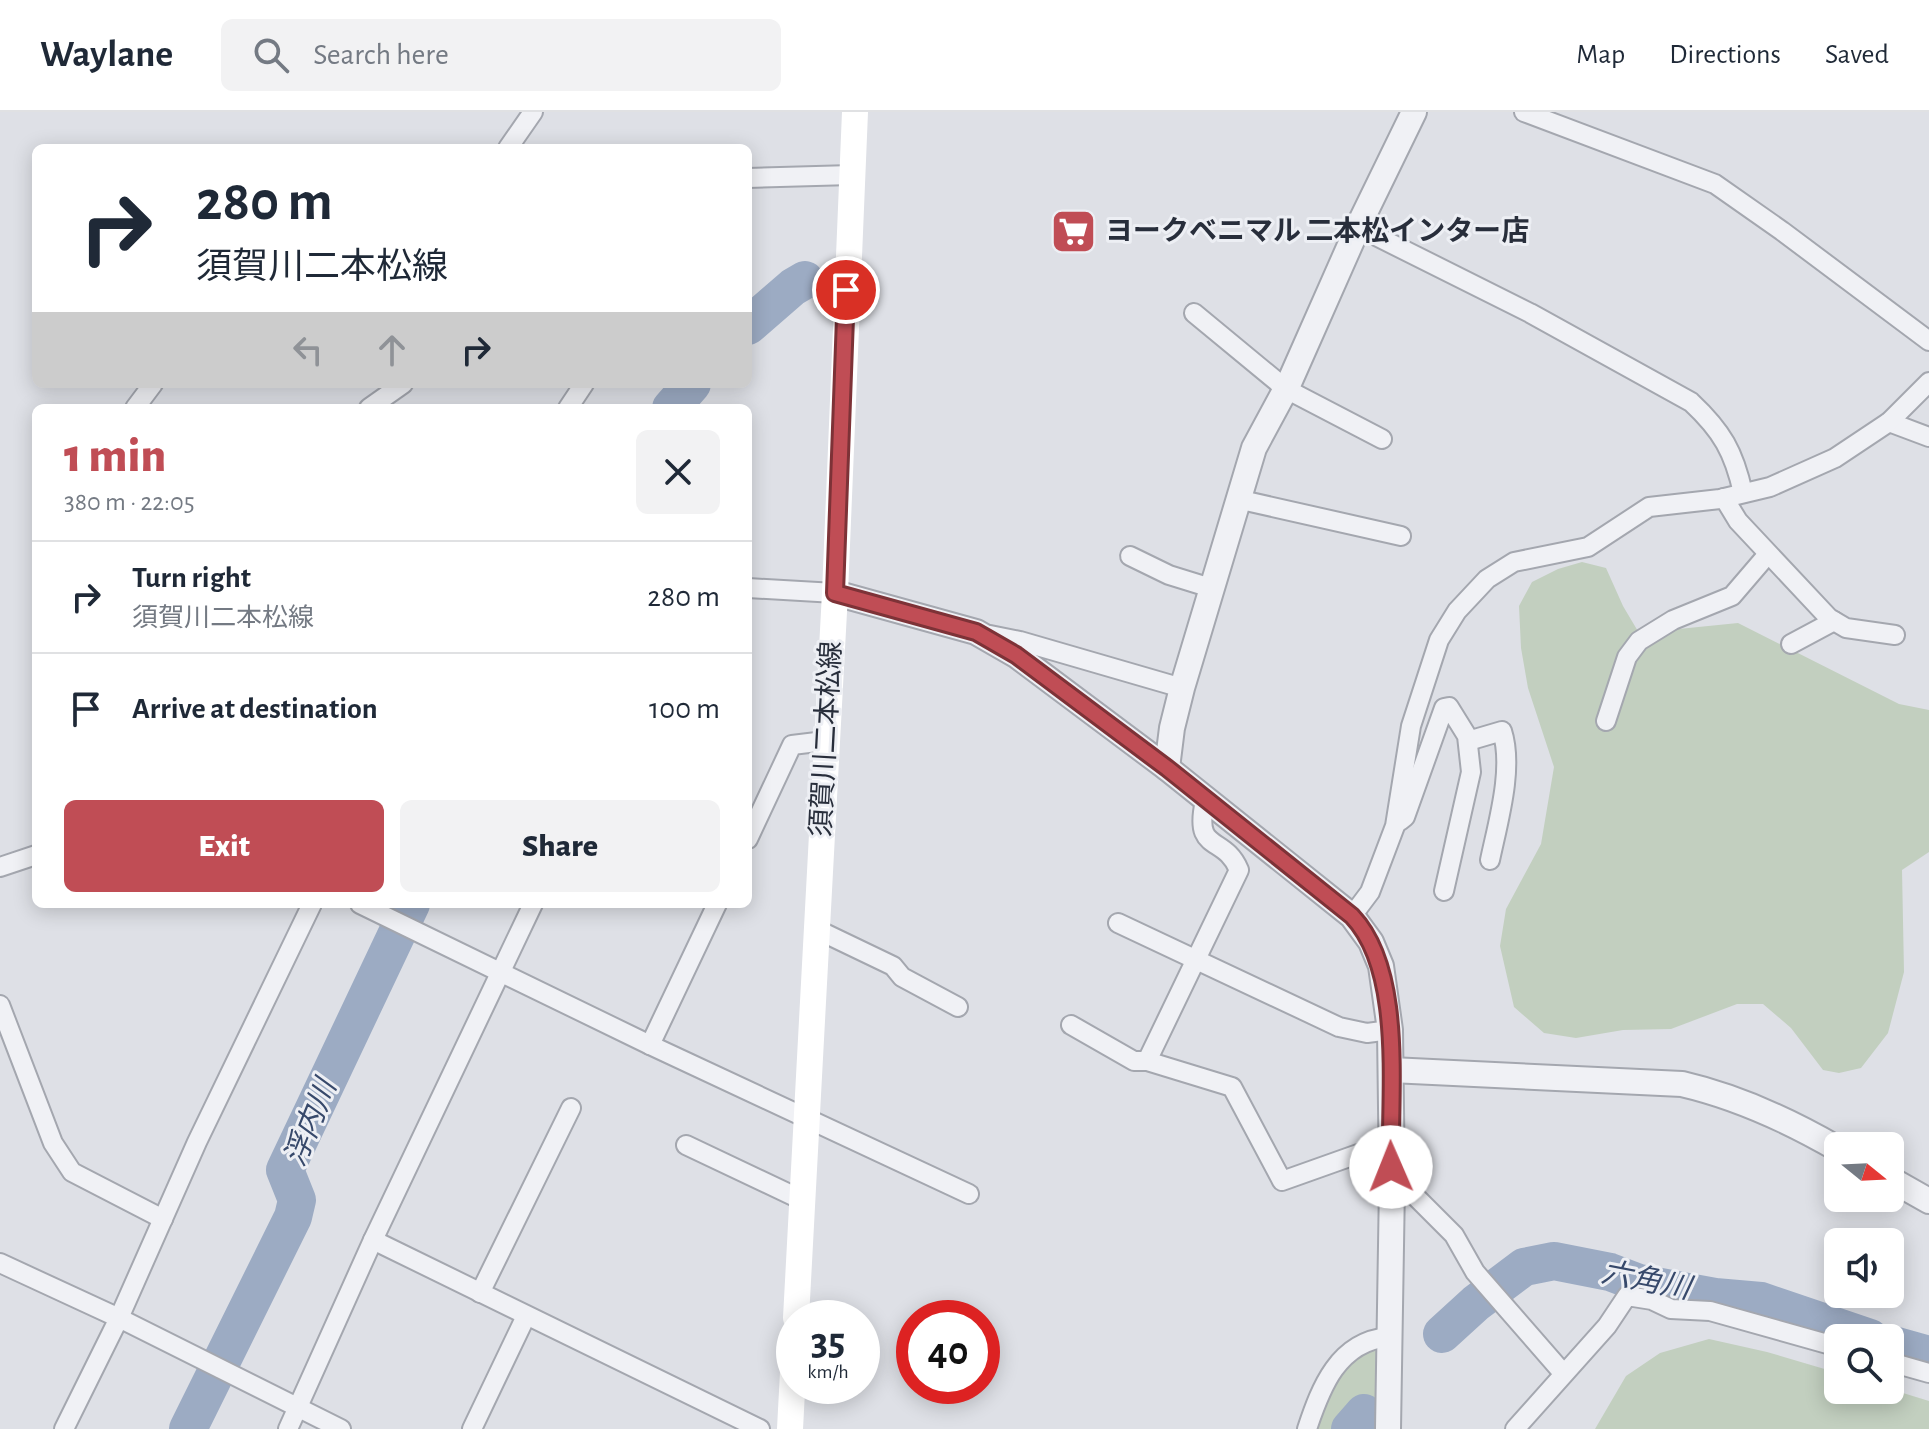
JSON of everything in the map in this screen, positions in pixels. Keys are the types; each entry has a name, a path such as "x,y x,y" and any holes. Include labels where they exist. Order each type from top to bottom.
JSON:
{"main road":[{"name":"須賀川二本松線","path":"797,1300 835,593 855,112"},
{"path":"790,1429 791,1404"}],"street":[{"path":"511,144 533,112"},
{"path":"1167,768 1172,728 1182,688 1254,448 1286,389 1358,227 1414,112"},
{"path":"1524,112 1715,184 1929,341"},
{"path":"752,178 852,175"},
{"path":"1358,227 1530,313 1691,402 1709,419 1733,456 1738,521 1834,621 1846,628 1895,635"},
{"path":"1194,313 1286,389 1382,439"},
{"path":"1352,916 1370,892 1395,826 1411,726 1435,651 1457,611 1479,587 1514,562 1588,547 1649,507 1770,487 1835,458 1889,422 1929,382"},
{"path":"375,404 397,388"},
{"path":"1889,422 1929,437"},
{"path":"1237,499 1401,536"},
{"path":"1606,721 1627,657 1639,641 1673,620 1732,596 1768,554"},
{"path":"1130,556 1169,575 1211,588"},
{"path":"752,588 835,593 1020,641 1182,688"},
{"path":"1791,644 1834,621"},
{"path":"976,632 1045,675 1167,768 1352,916 1367,934 1381,966 1390,1030 1392,1185 1388,1429"},
{"path":"1395,826 1405,817 1444,708 1449,707 1463,727 1468,741 1471,772 1444,891"},
{"path":"1468,741 1502,731 1508,749 1490,860"},
{"path":"756,802 792,745 825,741"},
{"path":"1147,1061 1239,870 1235,862 1203,833 1200,823 1205,801"},
{"path":"0,867 32,856"},
{"path":"64,1429 310,908"},
{"path":"369,908 650,1045 969,1194"},
{"path":"288,1429 373,1240 531,908"},
{"path":"650,1045 715,908"},
{"path":"1118,923 1339,1027 1367,1033 1390,1030"},
{"path":"818,930 893,966 902,977 958,1007"},
{"path":"0,1005 53,1143 72,1172 163,1219"},
{"path":"1071,1025 1134,1061 1147,1061 1232,1087 1282,1181 1372,1149 1390,1149"},
{"path":"1391,1070 1682,1084 1760,1107 1824,1141"},
{"path":"480,1293 571,1108"},
{"path":"686,1145 802,1200"},
{"path":"1392,1185 1409,1190 1454,1235 1475,1272 1563,1373"},
{"path":"1904,1187 1929,1201"},
{"path":"373,1240 760,1429"},
{"path":"0,1263 119,1318 341,1429"},
{"path":"1515,1429 1607,1326 1627,1296 1652,1300 1671,1309 1710,1311 1824,1343"},
{"path":"472,1429 526,1316"},
{"path":"1307,1429 1320,1390 1341,1359 1372,1338 1388,1337"},
{"path":"1904,1366 1929,1373"}],"green space":[{"path":"1582,562 1606,568 1639,633 1738,623 1899,704 1929,710 1929,852 1902,870 1904,972 1888,1033 1861,1068 1839,1073 1823,1070 1791,1028 1763,1004 1737,1004 1671,1029 1623,1030 1576,1038 1544,1033 1514,1007 1500,946 1506,909 1541,844 1554,767 1528,688 1521,648 1519,606 1532,582 1558,569"},
{"path":"1388,1337 1388,1429 1307,1429 1341,1359"},
{"path":"1709,1339 1767,1352 1824,1369 1824,1404 1904,1404 1904,1393 1929,1401 1929,1429 1595,1429 1626,1376 1660,1353"}],"waterway":[{"name":"浮内川","path":"752,323 805,280"},
{"name":"浮内川","path":"674,404 688,388"},
{"name":"浮内川","path":"188,1429 293,1217 297,1200 285,1170 409,908"},
{"name":"六角川","path":"1442,1334 1476,1303 1524,1267 1554,1261 1610,1272 1639,1283 1715,1297 1761,1301 1829,1324"},
{"name":"六角川","path":"1904,1348 1929,1355"},
{"name":"六角川","path":"1350,1429 1364,1413"}],"place":[{"name":"ヨークベニマル 二本松インター店","path":"1074,232"}],"route":[{"path":"846,290 835,593 976,632 1016,655 1167,768 1363,927 1381,966 1390,1030 1391,1167"}]}
